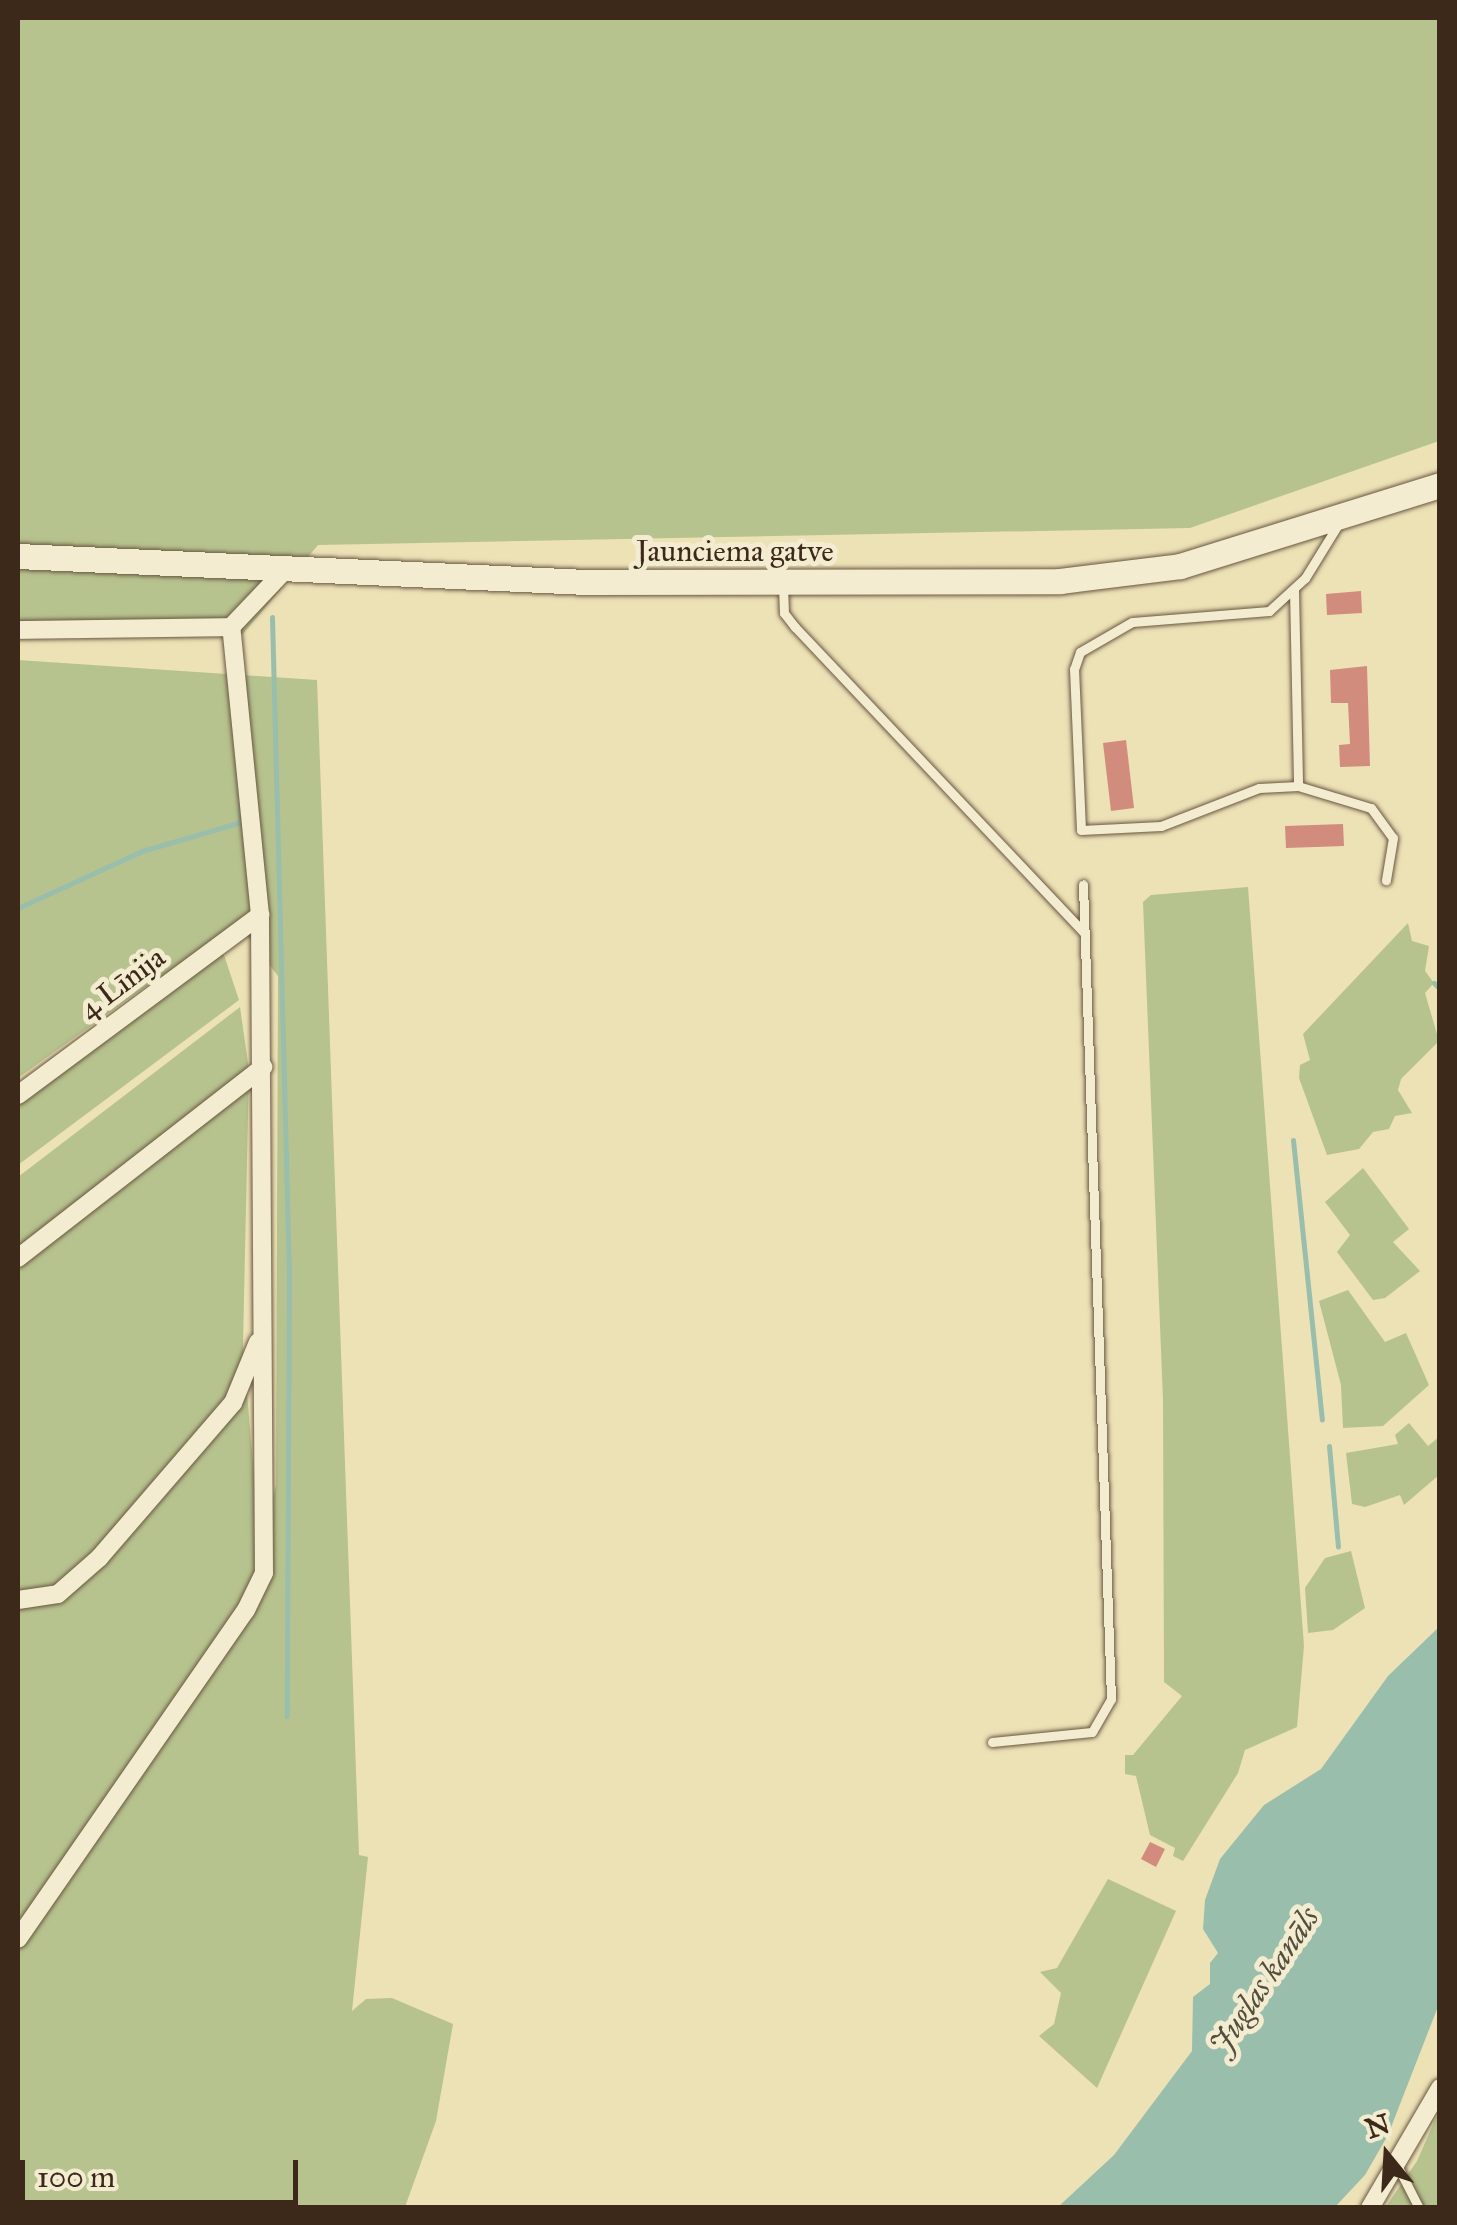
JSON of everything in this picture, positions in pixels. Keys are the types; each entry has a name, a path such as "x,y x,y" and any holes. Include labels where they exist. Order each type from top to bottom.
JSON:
{"main road":[{"name":"Jaunciema gatve","path":"18,556 285,570 782,585 1060,581 1180,566 1341,520 1440,485"}],"street":[{"path":"18,630 230,626 285,570"},
{"path":"18,1939 246,1610 264,1573 260,914 230,626"},
{"name":"4 Līnija","path":"18,1095 260,914"},
{"path":"18,1258 263,1067"},
{"path":"18,1600 58,1594 98,1558 233,1403 262,1332"},
{"path":"1370,2208 1398,2166 1440,2088"}],"lane":[{"path":"1341,520 1294,590 1270,612 1249,617 1132,622 1080,652 1074,669 1081,830 1161,826 1259,788 1298,786 1371,808 1393,838 1386,880"},
{"path":"782,585 784,613 794,627 1084,933"},
{"path":"1294,590 1298,786"},
{"path":"782,637 794,627"},
{"path":"992,1742 1092,1732 1111,1699 1083,884"},
{"path":"1398,2166 1419,2208"}],"green space":[{"path":"18,18 1439,18 1439,441 1190,528 318,545 243,634 18,621"},
{"path":"18,660 317,680 359,1855 368,1857 352,2011 366,1999 392,1998 453,2024 436,2121 405,2207 18,2207 18,1177 240,1007 249,1070 243,1346 260,1546 276,1485 278,976 246,934 222,949 239,1000 18,1165 18,1097 164,989 156,979 18,1078"},
{"path":"1248,887 1304,1646 1297,1727 1245,1750 1238,1773 1183,1861 1173,1856 1175,1848 1150,1835 1136,1776 1125,1774 1125,1755 1133,1755 1182,1696 1164,1682 1163,1400 1143,902 1151,895"},
{"path":"1408,923 1412,941 1429,946 1425,971 1434,983 1425,993 1439,1041 1401,1079 1398,1090 1412,1113 1395,1116 1389,1129 1373,1132 1359,1149 1327,1155 1299,1078 1300,1065 1310,1060 1303,1034"},
{"path":"1363,1168 1409,1229 1393,1242 1420,1271 1385,1298 1373,1300 1337,1252 1350,1235 1325,1202"},
{"path":"1348,1290 1385,1342 1406,1333 1429,1385 1383,1426 1343,1428 1341,1385 1319,1301"},
{"path":"1409,1423 1428,1446 1439,1437 1439,1475 1404,1505 1400,1495 1365,1507 1352,1504 1346,1453 1398,1444 1395,1435"},
{"path":"1351,1551 1365,1608 1333,1630 1308,1633 1305,1588 1325,1558"},
{"path":"1108,1879 1176,1911 1097,2088 1039,2036 1054,2024 1061,1993 1040,1972 1057,1968"},
{"path":"1439,2111 1439,2207 1385,2208 1417,2161"}],"water":[{"name":"Juglas kanāls","path":"1439,1627 1439,2004 1388,2135 1365,2175 1335,2207 1058,2207 1114,2155 1192,2051 1193,1997 1210,1984 1210,1963 1218,1953 1203,1929 1205,1900 1220,1859 1264,1805 1321,1769 1388,1676"}],"building":[{"path":"1361,591 1362,613 1327,615 1326,594"},
{"path":"1367,666 1370,766 1340,767 1339,745 1350,744 1348,703 1331,703 1330,670"},
{"path":"1126,740 1134,808 1111,811 1103,743"},
{"path":"1343,824 1344,846 1286,848 1285,826"},
{"path":"1150,1842 1165,1849 1156,1867 1141,1859"}],"waterway":[{"path":"272,617 289,1276 287,1716"},
{"path":"18,908 142,851 241,822 240,805"},
{"path":"1434,983 1440,989"},
{"path":"1293,1140 1322,1420"},
{"path":"1329,1446 1338,1547"}]}
